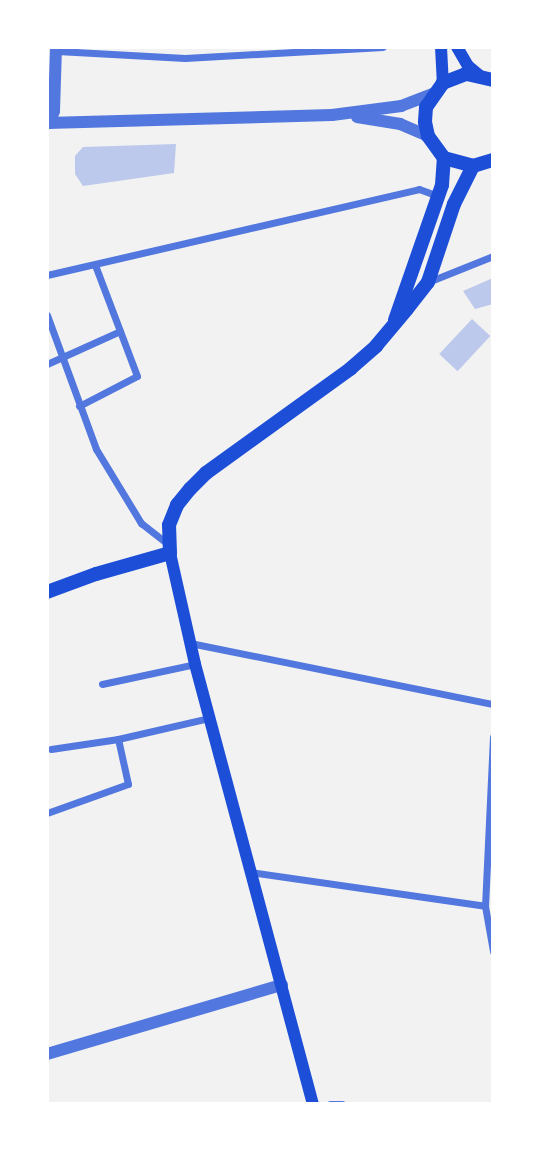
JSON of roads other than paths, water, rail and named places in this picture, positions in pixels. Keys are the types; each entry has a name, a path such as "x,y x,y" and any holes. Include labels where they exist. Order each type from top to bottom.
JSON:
{"main road":[{"path":"441,47 438,89 425,122 428,136 444,158 473,166 493,160"},
{"path":"457,47 468,66 486,77"},
{"path":"438,89 466,74 486,77"},
{"path":"393,324 438,196 444,158"},
{"path":"313,1104 195,664 169,549 169,525 177,505 206,474 350,369 376,346 428,282 454,204 473,166"},
{"path":"47,592 169,549"}],"street":[{"path":"383,47 186,58 57,49 54,111 48,125 332,115 401,106 438,89"},
{"path":"332,115 400,124 428,136"},
{"path":"47,275 419,189 438,196"},
{"path":"428,282 493,256"},
{"path":"79,406 137,376 95,264"},
{"path":"47,315 96,449 141,523 169,549"},
{"path":"47,364 120,331"},
{"path":"190,643 493,705"},
{"path":"102,684 195,664"},
{"path":"51,749 118,739 209,718"},
{"path":"493,737 491,843 485,906 493,951"},
{"path":"47,813 128,784 118,739"},
{"path":"250,872 485,906"},
{"path":"47,1054 282,985"},
{"path":"330,1104 342,1104"}]}
